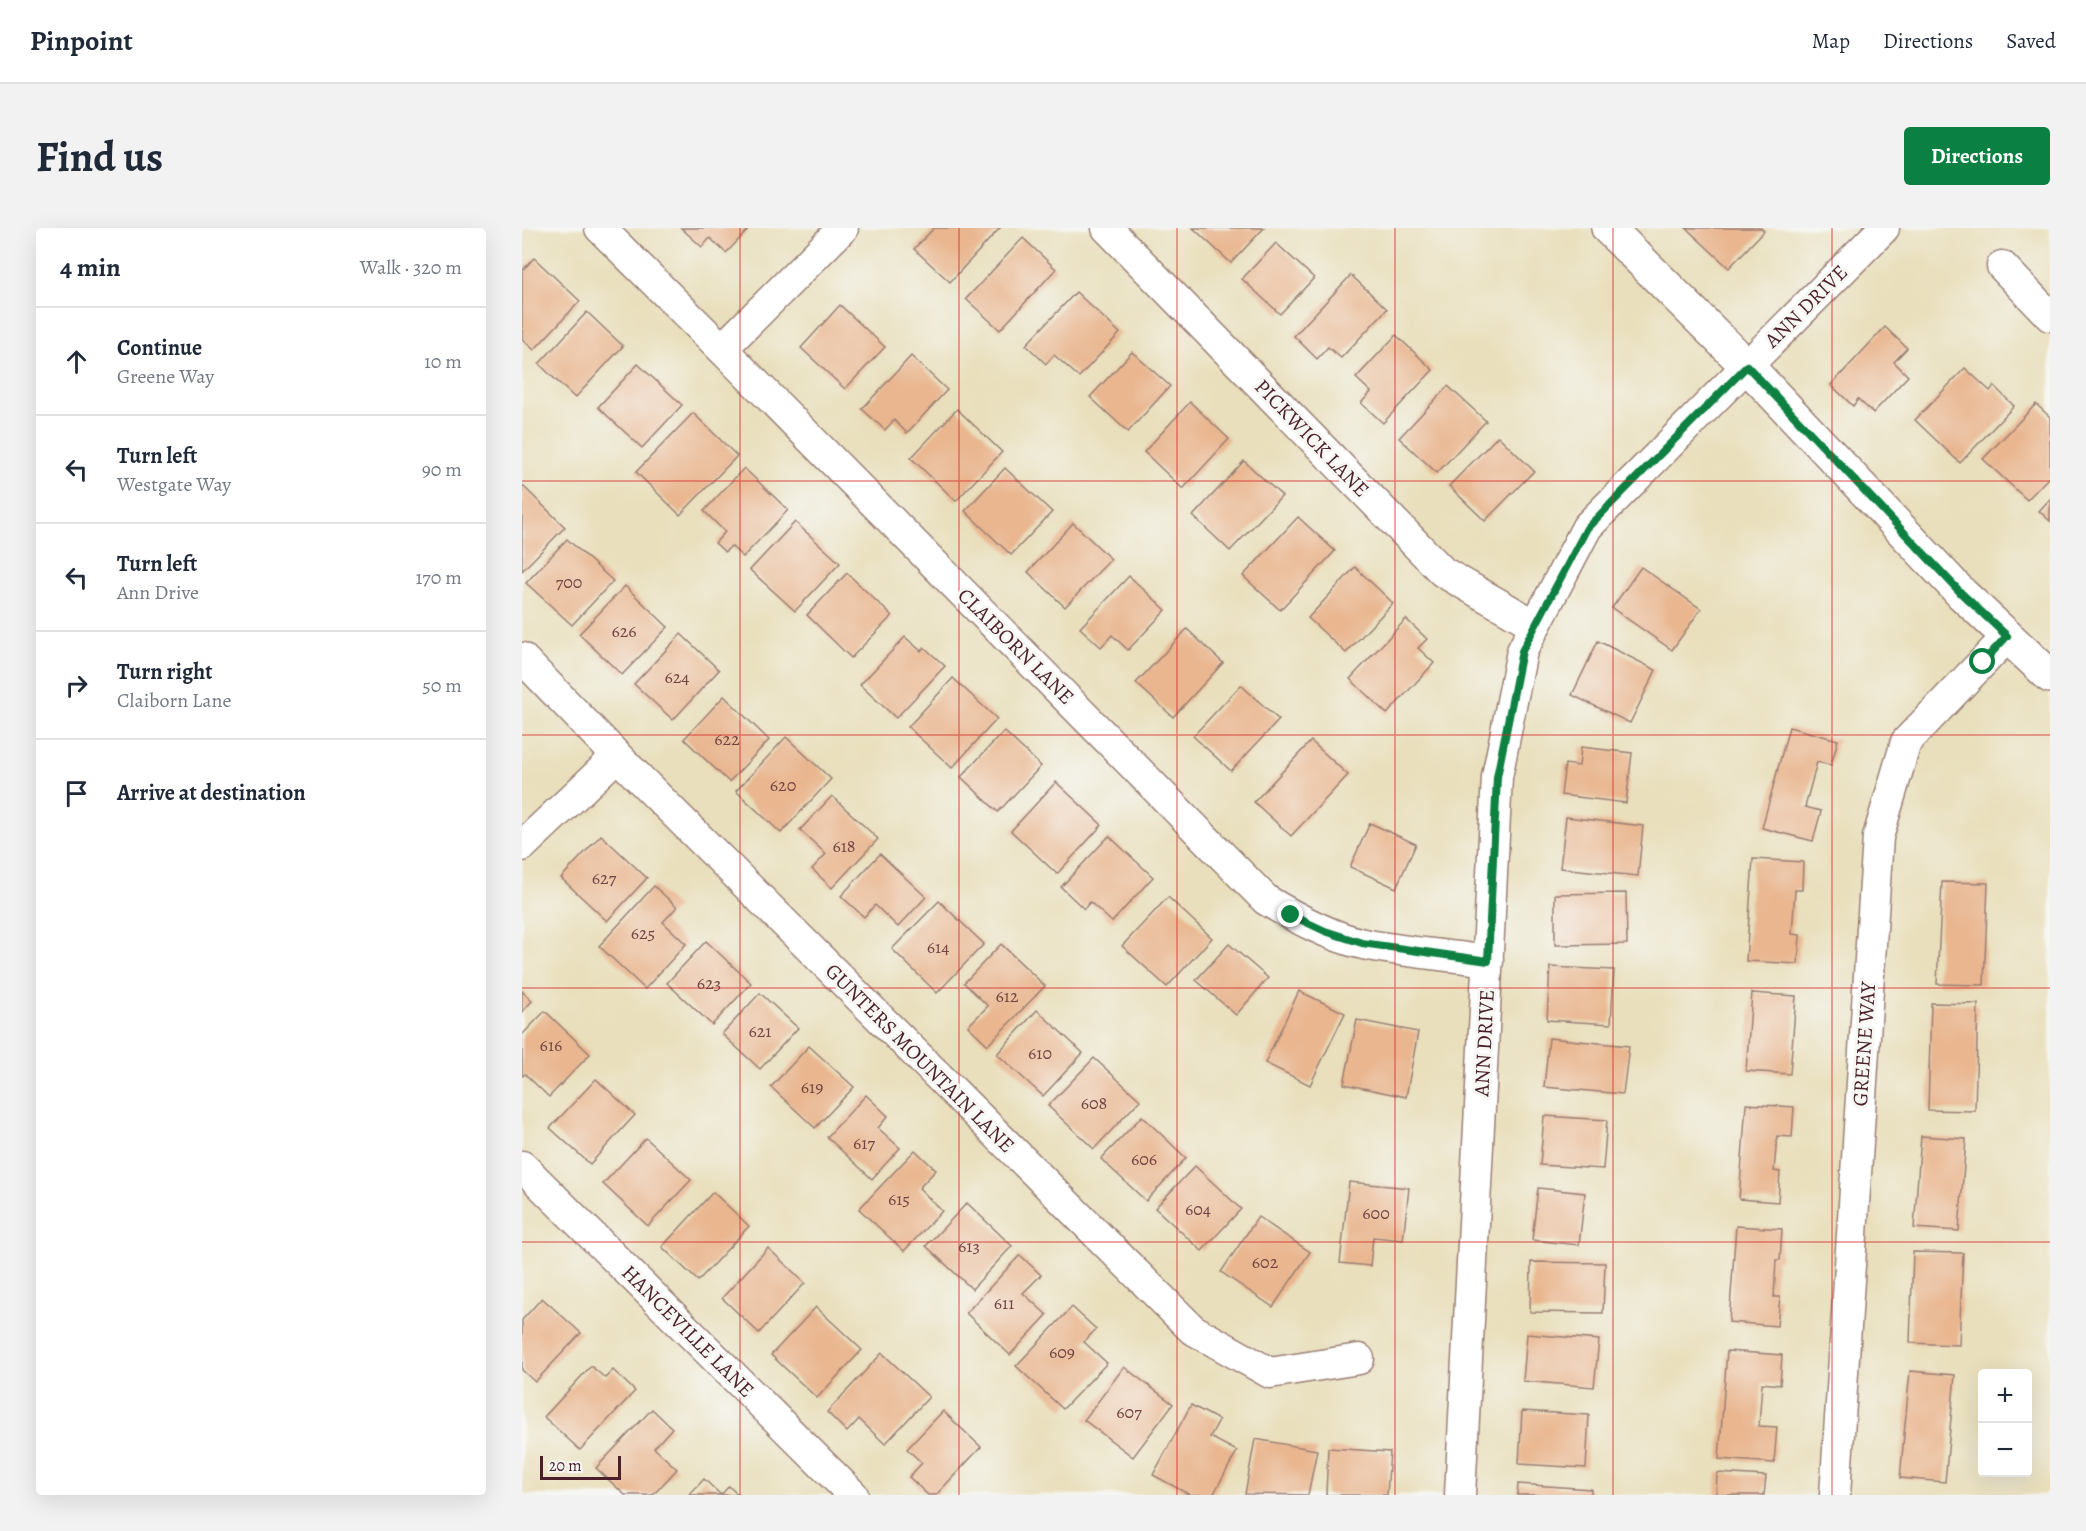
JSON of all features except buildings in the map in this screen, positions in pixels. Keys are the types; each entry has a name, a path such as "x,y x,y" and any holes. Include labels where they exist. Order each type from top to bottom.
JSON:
{"street":[{"name":"CLAIBORN LANE","path":"600,228 1266,900 1325,931 1362,943 1488,961"},
{"path":"722,349 843,228"},
{"name":"PICKWICK LANE","path":"1107,228 1443,572 1535,625"},
{"path":"1608,228 1747,366 1962,594 2050,676"},
{"name":"ANN DRIVE","path":"1460,1495 1497,777 1522,651 1587,528 1884,228"},
{"path":"2002,266 2050,316"},
{"name":"GREENE WAY","path":"1835,1495 1878,837 1906,742 2007,636"},
{"name":"GUNTERS MOUNTAIN LANE","path":"522,658 617,756 1192,1329 1270,1372 1359,1359"},
{"path":"522,846 617,756"},
{"name":"HANCEVILLE LANE","path":"522,1166 853,1495"}],"route":[{"path":"1291,915 1325,931 1362,943 1488,961 1497,777 1522,651 1587,528 1747,366 1962,594 2007,636 1983,662"}]}
